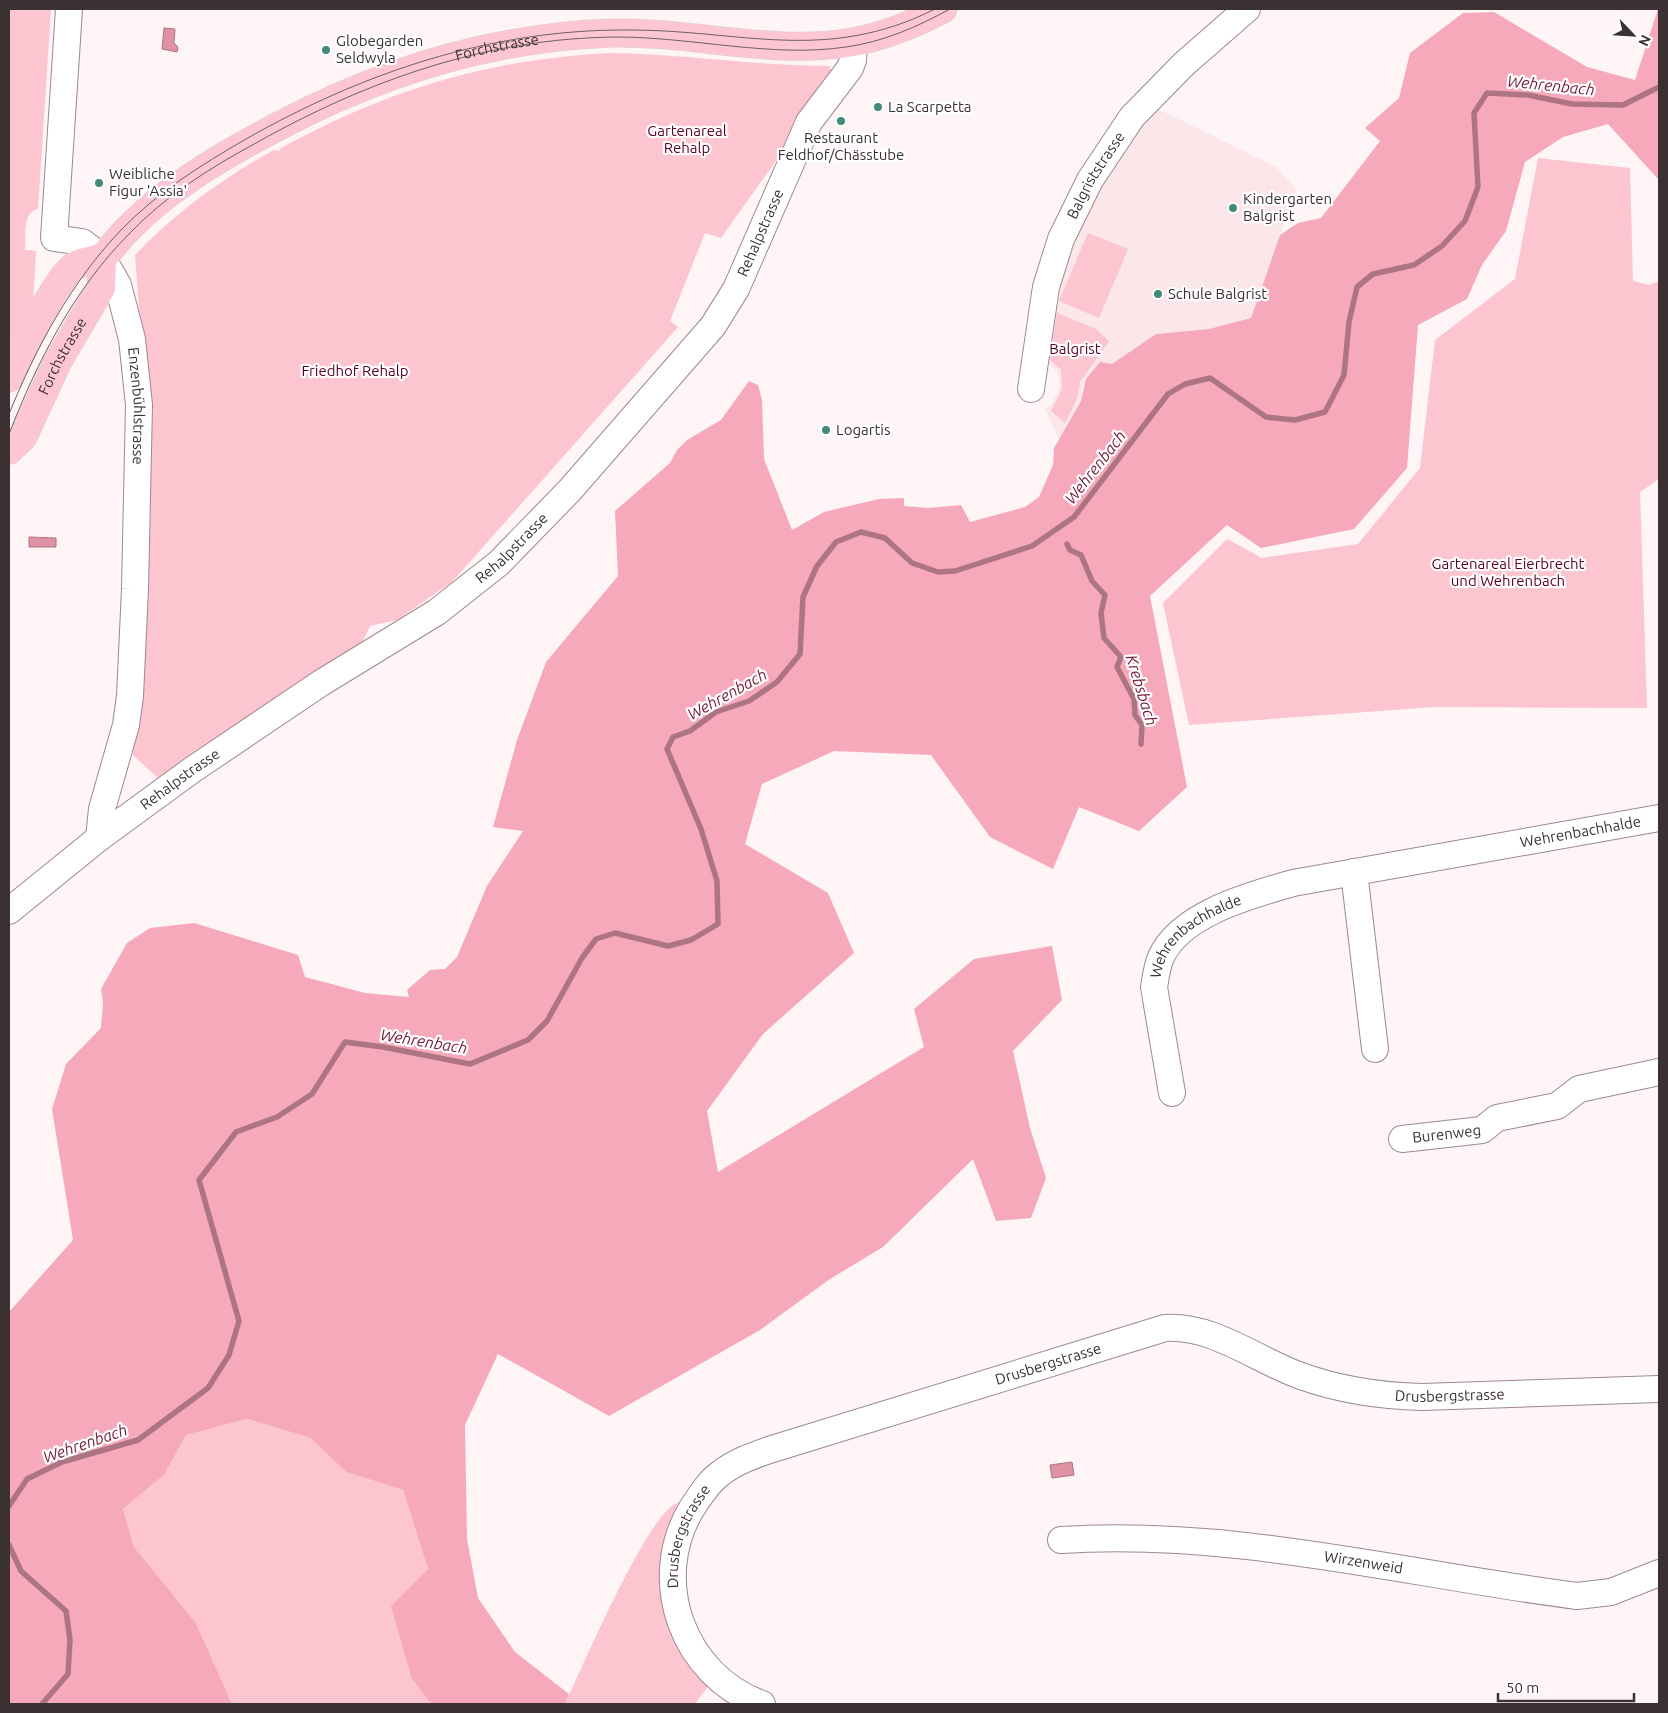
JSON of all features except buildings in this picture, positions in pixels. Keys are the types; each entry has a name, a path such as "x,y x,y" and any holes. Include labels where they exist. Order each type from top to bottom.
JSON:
{"main road":[{"name":"Forchstrasse","path":"9,378 33,330 69,273 80,264 102,257 144,214 175,188 209,165 268,131 332,99 387,76 440,59 526,40 606,34 663,34 799,46 854,42 900,29 943,9"},
{"name":"Forchstrasse","path":"9,450 23,437 58,361 101,288 102,257"}],"street":[{"name":"Enzenbühlstrasse","path":"68,9 54,238 82,242 102,257 118,285 132,339 139,405 135,589 130,696 126,725 102,809 99,838"},
{"name":"Balgriststrasse","path":"1031,389 1046,287 1061,239 1090,180 1132,117 1184,64 1247,9"},
{"name":"Rehalpstrasse","path":"9,910 99,838 192,770 321,683 437,612 499,563 570,490 713,326 736,289 809,122 850,68 853,60 854,42"},
{"name":"Wehrenbachhalde","path":"1172,1093 1154,987 1162,956 1169,944 1179,934 1210,912 1250,896 1293,883 1659,818"},
{"path":"1354,872 1375,1049"},
{"name":"Burenweg","path":"1402,1139 1482,1130 1497,1118 1557,1106 1579,1089 1659,1072"},
{"name":"Drusbergstrasse","path":"762,1704 748,1699 715,1677 692,1650 676,1614 672,1589 672,1566 686,1519 698,1500 720,1473 754,1455 1150,1330 1178,1327 1206,1333 1301,1376 1329,1385 1387,1396 1422,1397 1659,1389"},
{"name":"Wirzenweid","path":"1062,1540 1138,1538 1281,1549 1577,1596 1611,1592 1659,1573"}],"shaded area":[{"path":"1658,9 1659,180 1608,124 1563,137 1525,162 1506,231 1482,265 1467,299 1418,325 1407,468 1354,529 1261,548 1227,525 1150,596 1187,787 1139,831 1079,807 1053,869 990,837 931,755 834,751 762,784 745,844 828,893 854,953 763,1034 707,1111 718,1172 924,1047 914,1009 974,959 1052,946 1062,1000 1013,1051 1030,1128 1046,1178 1031,1218 996,1221 973,1159 883,1247 830,1279 760,1330 609,1416 498,1354 465,1425 467,1539 478,1598 515,1652 569,1694 565,1704 431,1704 412,1679 391,1606 428,1569 403,1490 346,1472 311,1438 247,1419 186,1435 164,1475 123,1509 134,1547 196,1623 232,1704 9,1704 9,1312 73,1240 52,1109 66,1064 101,1028 103,1003 101,989 127,943 150,928 194,923 298,955 305,977 365,993 409,997 407,990 430,970 445,969 457,957 487,886 523,831 493,827 517,740 546,662 618,576 615,511 670,463 677,450 687,440 721,420 749,381 758,385 762,400 764,459 792,530 824,512 879,499 904,498 904,506 928,508 961,505 970,522 1025,507 1039,497 1053,465 1054,448 1081,401 1086,379 1100,362 1112,364 1156,334 1209,329 1251,318 1280,235 1298,223 1321,218 1380,141 1365,128 1399,98 1410,53 1463,13 1494,12 1587,67 1635,80"},
{"path":"164,28 175,29 174,43 178,47 177,52 162,49"},
{"name":"Schule Balgrist","path":"1154,107 1276,167 1296,189 1251,318 1209,329 1156,334 1083,386 1081,401 1059,439 1045,409 1053,402 1060,386 1057,371 1045,361 1062,270 1095,190"},
{"path":"29,537 56,538 56,547 29,547"},
{"path":"1072,1462 1074,1475 1052,1478 1050,1465"}],"green space":[{"path":"9,9 51,9 38,209 29,215 25,232 25,250 36,251 33,303 9,350"},
{"name":"Friedhof Rehalp","path":"610,53 830,66 832,82 721,238 705,233 670,321 678,327 452,582 397,620 370,626 361,645 162,782 133,755 141,591 146,406 135,255 200,197 236,173 274,150 279,151 281,148 321,127 361,109 440,81 480,71 522,62"},
{"name":"Gartenareal Eierbrecht und Wehrenbach","path":"1538,158 1630,168 1633,281 1649,285 1659,281 1659,479 1640,492 1647,708 1434,707 1189,725 1163,603 1227,539 1262,558 1358,544 1420,468 1435,340 1515,279"},
{"path":"1088,233 1128,249 1099,318 1059,301"},
{"name":"Balgrist","path":"1057,313 1096,329 1109,341 1080,382 1077,399 1065,423 1051,411 1062,389 1061,370 1050,360"},
{"path":"247,1419 312,1438 346,1472 403,1490 428,1569 412,1679 431,1704 232,1704 196,1623 134,1547 123,1509 164,1475 186,1435"},
{"path":"698,1499 672,1566 715,1677 695,1704 565,1704 599,1629 631,1565 648,1537 662,1516 675,1504"}],"waterway":[{"name":"Wehrenbach","path":"9,1506 27,1479 62,1462 138,1440 208,1388 229,1355 239,1321 199,1180 236,1132 277,1117 312,1094 345,1042 383,1047 470,1064 528,1040 547,1021 582,958 596,939 615,933 668,946 691,940 718,924 717,881 701,829 667,749 673,737 690,731 716,712 749,701 777,682 800,654 803,597 817,566 836,542 861,532 885,538 912,563 938,572 955,571 1032,546 1074,517 1168,394 1185,384 1210,378 1266,417 1295,420 1325,412 1344,375 1349,322 1357,287 1373,274 1414,265 1442,246 1465,221 1478,187 1474,113 1487,93 1528,95 1572,104 1623,105 1659,87"},
{"name":"Krebsbach","path":"1067,544 1070,550 1081,555 1092,581 1105,595 1101,613 1104,638 1121,657 1117,667 1134,699 1135,715 1142,725 1141,744"},
{"name":"Wehrenbach","path":"9,1545 21,1571 66,1611 70,1640 68,1674 42,1704"}],"tram line":[{"path":"9,414 43,340 71,293 87,270 122,229 165,191 213,159 291,115 336,94 430,59 479,46 528,37 578,32 629,30 670,31 784,40 820,40 857,35 895,26 935,9"},
{"path":"9,434 32,380 74,302 109,255 129,234 173,195 222,162 298,120 341,100 385,82 430,67 475,54 522,45 569,39 617,37 674,40 761,49 818,50 860,45 886,38 912,28 950,9"}],"place":[{"name":"Globegarden Seldwyla","path":"326,50"},
{"name":"La Scarpetta","path":"878,107"},
{"name":"Restaurant Feldhof/Chässtube","path":"841,121"},
{"name":"Weibliche Figur 'Assia'","path":"99,183"},
{"name":"Kindergarten Balgrist","path":"1233,208"},
{"name":"Schule Balgrist","path":"1158,294"},
{"name":"Logartis","path":"826,430"}],"park label":[{"name":"Gartenareal Rehalp","path":"687,140"}]}
